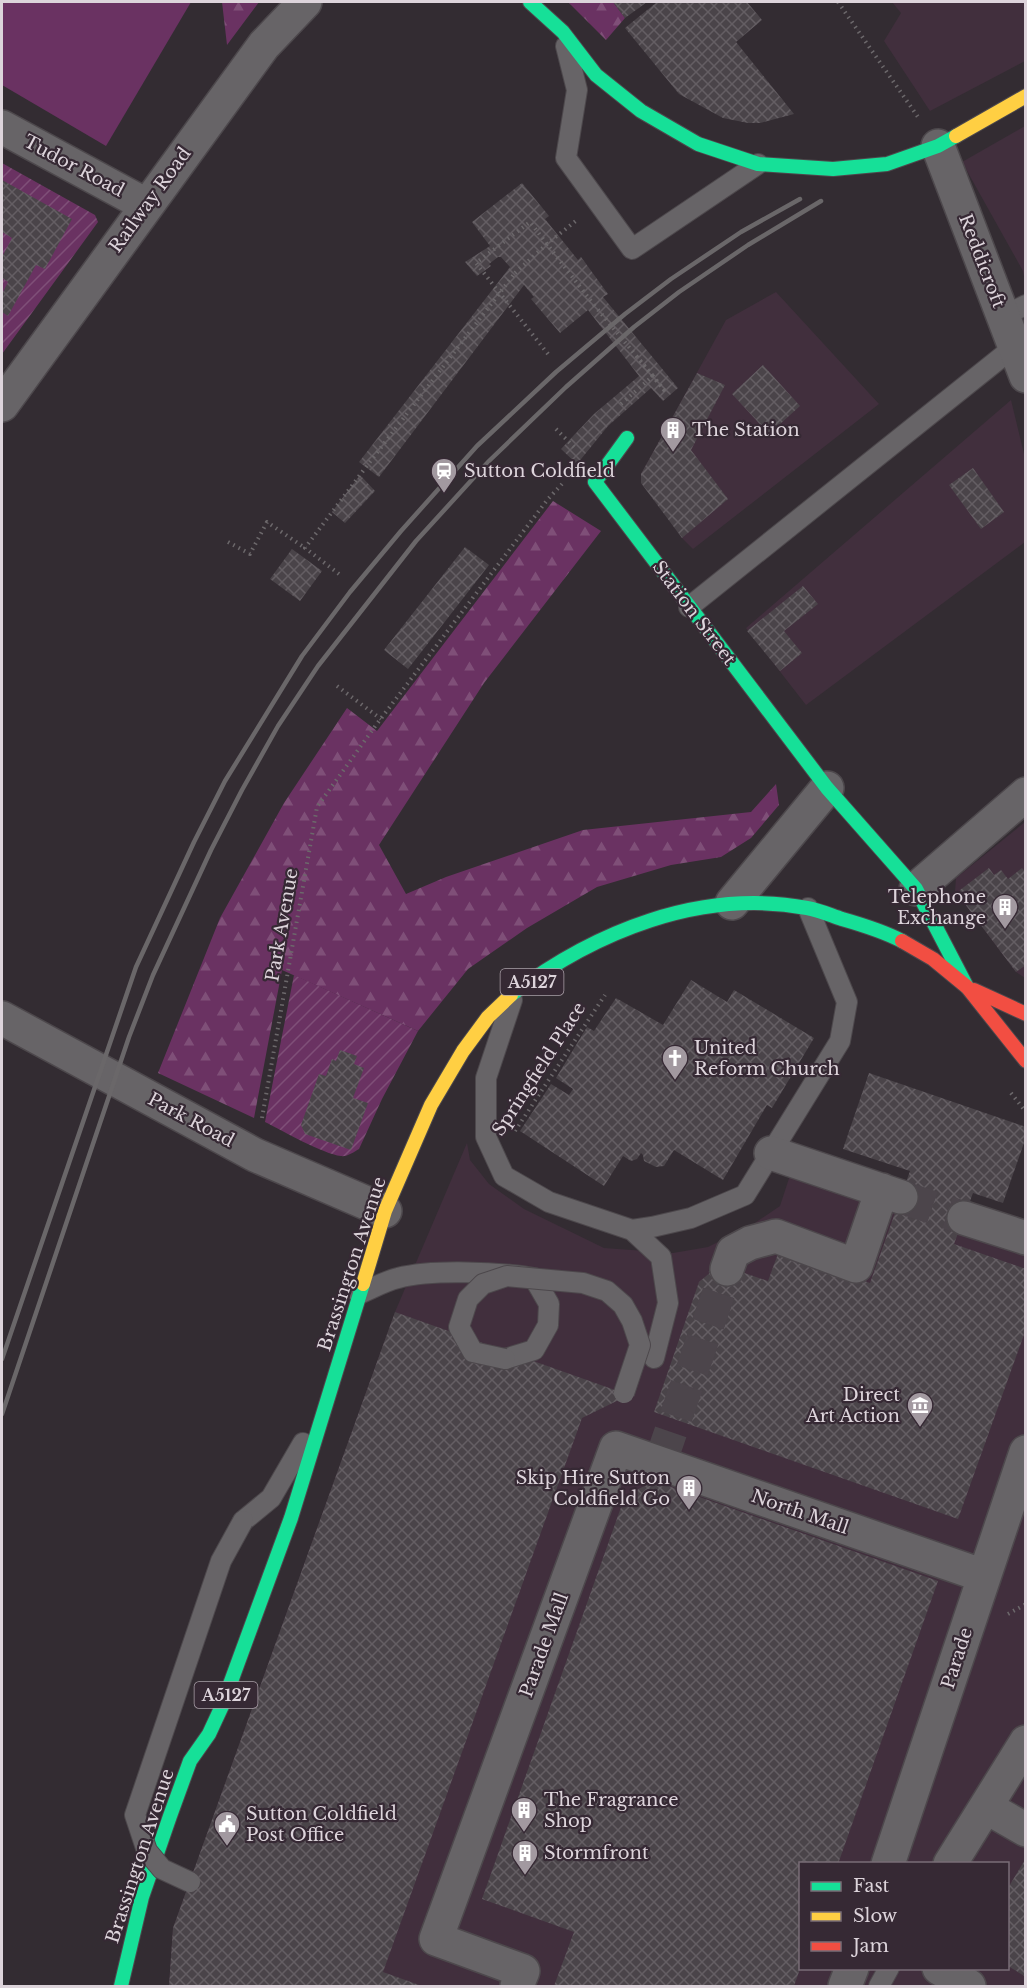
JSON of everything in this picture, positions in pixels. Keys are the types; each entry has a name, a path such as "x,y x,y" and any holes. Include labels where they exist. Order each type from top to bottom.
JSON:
{"main road":[{"path":"530,2 563,32 596,75 641,111 698,144 758,164 833,169 887,164 938,146 1026,96"},
{"name":"Station Street","path":"627,438 594,482 826,788 916,889 967,987"},
{"name":"Brassington Avenue","path":"121,1986 142,1897 166,1826 190,1761 209,1734 222,1706 291,1518 386,1211 431,1105 463,1051 488,1017 513,994 587,946 628,928 666,915 732,903 768,903 808,908 885,933 933,959 967,987 1026,1060"},
{"name":"A5127","path":"967,987 1026,1014"}],"street":[{"name":"Railway Road","path":"2,405 264,45 305,2"},
{"name":"Tudor Road","path":"2,127 146,205"},
{"name":"Reddicroft","path":"938,146 1014,311 1020,361"},
{"path":"732,903 826,788"},
{"path":"916,889 1026,794"},
{"name":"Park Road","path":"2,1018 255,1155 386,1211"},
{"path":"727,1269 734,1252 750,1243 776,1236 856,1266 891,1194 771,1153"},
{"path":"964,1218 1026,1238"},
{"name":"North Mall","path":"616,1448 984,1576"},
{"name":"Parade Mall","path":"517,1986 523,1971 436,1939 616,1448"},
{"name":"Parade","path":"888,1862 1026,1452"},
{"path":"951,1862 1026,1742"},
{"path":"986,1807 1026,1830"},
{"path":"845,1986 851,1970"},
{"path":"942,1970 969,1986"}],"lane":[{"path":"563,32 577,90 566,158 632,249 758,164"},
{"path":"689,607 1020,361"},
{"path":"632,1230 691,1218 745,1195 840,1041 847,1002 808,908"},
{"path":"513,994 486,1078 486,1137 504,1176 549,1202 632,1230 661,1257 668,1303 654,1358"},
{"path":"359,1294 397,1278 426,1273 510,1274 522,1276 534,1278 549,1304 548,1325 534,1350 505,1359 473,1352 459,1327 468,1299 483,1284 507,1276 519,1276 531,1277 554,1279 583,1283 607,1291 623,1305 632,1321 640,1346 624,1393"},
{"path":"190,1882 162,1869 147,1851 135,1815 221,1561 243,1521 271,1498 327,1400"},
{"path":"879,1986 888,1970"}],"path":[{"path":"838,2 938,146"},
{"path":"305,548 515,273 599,203"},
{"path":"548,354 476,263 530,222 664,390 637,357"},
{"path":"645,382 652,376"},
{"path":"556,429 575,448"},
{"name":"Park Avenue","path":"255,1155 317,807 548,499 564,483"},
{"path":"228,542 250,554 267,522 339,574"},
{"path":"337,686 381,719"},
{"name":"Springfield Place","path":"496,1159 604,995"}],"shaded area":[{"path":"892,2 1025,2 1025,61 930,111 884,41 901,13"},
{"path":"1025,126 1025,282 1023,271 962,162"},
{"name":"The Station","path":"776,292 879,404 693,549 682,538 641,474 726,320"},
{"path":"1011,400 1025,458 1025,542 806,705 746,628"},
{"name":"Telephone Exchange","path":"1025,822 1025,978 1016,972 955,891 956,878"},
{"path":"467,1143 470,1160 489,1184 524,1209 604,1248 673,1253 708,1247 752,1225 780,1206 793,1166 1025,1245 1025,1986 169,1986 173,1928 395,1312"}],"green space":[{"path":"2,2 191,2 106,146 2,85"},
{"path":"222,2 259,2 227,45"},
{"path":"568,2 613,2 625,18 606,40"},
{"path":"2,163 95,215 98,222 2,354"},
{"path":"553,501 601,531 484,683 379,845 406,894 446,877 583,830 751,812 776,784 779,805 751,838 721,857 671,865 597,887 527,928 468,969 418,1031 282,970 254,1118 158,1073 220,918 284,803 347,708 377,731"},
{"path":"294,975 418,1031 359,1149 346,1156 324,1151 265,1122"}],"building":[{"path":"613,2 647,2 625,18"},
{"path":"657,2 747,2 762,20 736,42 794,114 760,123 748,123 723,118 679,94 625,28"},
{"path":"2,180 72,219 45,269 36,265 8,316 2,312 2,294 8,282 2,278 2,257 12,238 2,232"},
{"path":"522,183 549,216 545,219 578,260 581,257 608,294 603,297 678,388 663,401 651,388 608,426 577,464 561,449 594,414 639,376 588,310 560,333 531,299 534,297 524,285 379,477 359,462 510,267 501,257 498,257 489,264 491,266 477,276 465,262 490,246 472,222"},
{"path":"763,365 800,406 769,434 732,394"},
{"name":"The Station","path":"697,373 725,385 691,450 728,499 682,538 641,483 641,474"},
{"path":"973,468 1004,512 981,529 949,485"},
{"path":"360,475 375,491 345,523 332,512"},
{"path":"465,547 489,565 408,669 384,650"},
{"path":"292,549 322,571 300,601 270,579"},
{"path":"803,586 818,604 784,631 802,653 780,671 747,631"},
{"name":"Telephone Exchange","path":"989,868 994,875 1001,870 1008,879 1022,868 1026,873 1026,965 1016,972 959,896 960,890"},
{"name":"United Reform Church","path":"691,980 727,1002 734,990 814,1038 772,1108 767,1105 723,1180 674,1150 664,1166 656,1167 644,1161 641,1153 637,1159 631,1161 623,1156 604,1186 520,1131 551,1084 569,1095 573,1089 556,1078 587,1027 594,1031 616,998 663,1025"},
{"path":"340,1050 357,1056 354,1064 364,1068 353,1098 368,1103 351,1150 305,1134 301,1125 319,1074 326,1076 332,1059 336,1061"},
{"path":"869,1073 1026,1127 1026,1137 1003,1203 973,1193 954,1244 1026,1269 1026,1329 958,1519 654,1412 699,1282 712,1271 733,1269 768,1281 779,1251 870,1283 910,1171 843,1149"},
{"path":"395,1312 629,1395 582,1418 383,1972 422,1986 169,1986 173,1928"},
{"path":"654,1481 938,1581 839,1862 799,1862 800,1970 794,1986 554,1986 574,1932 482,1899 625,1496"},
{"path":"1026,1858 1026,1977 1009,1967 1009,1886"}],"tunnel":[{"path":"901,1197 964,1218"},
{"path":"660,1463 727,1269"}],"railway":[{"path":"2,1359 136,967 225,781 302,656 350,592 477,446 556,372 671,279 741,232 800,199"},
{"path":"2,1414 129,1037 153,975 211,850 242,790 278,726 318,666 416,541 489,461 566,387 634,327 679,292 748,245 821,201"}],"traffic: fast":[{"path":"530,2 563,32 596,75 641,111 698,144 758,164 833,169 887,164 938,146 956,136"},
{"path":"627,438 595,482 827,788 916,889 967,987"},
{"path":"511,995 543,972 613,935 650,920 689,910 728,904 767,903 811,909 873,928 902,941"},
{"path":"121,1986 142,1897 190,1761 209,1734 222,1706 291,1518 363,1284"}],"traffic: slow":[{"path":"956,136 1026,96"},
{"path":"363,1284 385,1211 431,1105 463,1051 488,1017 511,995"}],"traffic: jam":[{"path":"902,941 933,959 967,987 1026,1061"},
{"path":"974,990 1026,1014"}],"place":[{"name":"The Station","path":"673,453"},
{"name":"Sutton Coldfield","path":"444,494"},
{"name":"Telephone Exchange","path":"1005,930"},
{"name":"United Reform Church","path":"675,1081"},
{"name":"Direct Art Action","path":"920,1428"},
{"name":"Skip Hire Sutton Coldfield Go","path":"689,1511"},
{"name":"The Fragrance Shop","path":"524,1833"},
{"name":"Sutton Coldfield Post Office","path":"227,1847"},
{"name":"Stormfront","path":"525,1876"}]}
